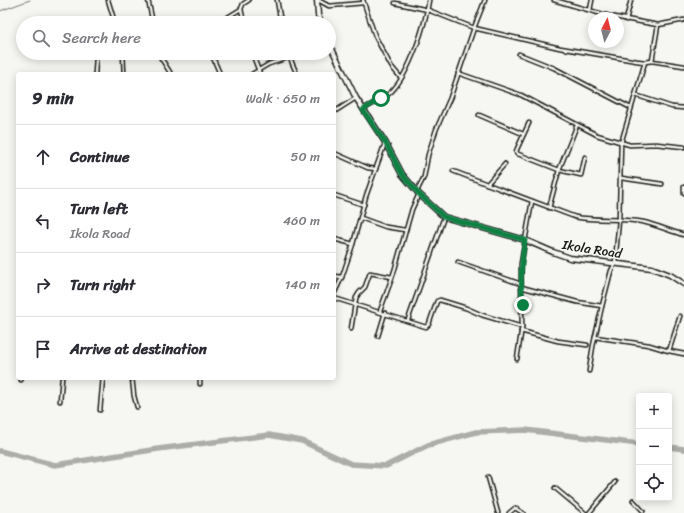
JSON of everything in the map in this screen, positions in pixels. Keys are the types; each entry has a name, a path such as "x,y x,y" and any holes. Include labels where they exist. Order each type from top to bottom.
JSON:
{"street":[{"path":"108,0 113,16"},
{"path":"148,0 151,16"},
{"path":"240,0 243,4"},
{"path":"242,16 241,9 243,4 249,0"},
{"path":"277,0 280,16"},
{"path":"317,0 329,6 363,2 375,36 391,66 401,78"},
{"path":"317,0 318,16"},
{"path":"363,110 387,95 401,78 410,63 428,10 429,0"},
{"path":"380,311 392,277 405,230 424,177 434,136 450,98 485,0"},
{"path":"554,0 626,20 658,26 684,20"},
{"path":"590,10 592,0"},
{"path":"626,20 631,0"},
{"path":"395,3 428,10 474,28 560,48 645,62 652,61 684,66"},
{"path":"230,16 241,9"},
{"path":"652,61 658,26"},
{"path":"520,54 554,68 631,108"},
{"name":"Ikola Road","path":"336,57 356,98 385,142 402,174 444,217 525,240 570,258 645,266 657,269 684,284"},
{"path":"95,72 96,60"},
{"path":"123,60 124,72"},
{"path":"162,60 169,72"},
{"path":"214,60 219,72"},
{"path":"254,60 258,70"},
{"path":"255,72 269,64 282,60"},
{"path":"292,60 296,72"},
{"path":"589,371 602,306 611,271 615,263 619,220 621,143 645,62"},
{"path":"458,73 520,95 597,135 621,143 630,145 656,144 684,147"},
{"path":"635,95 672,107 684,108"},
{"path":"336,111 356,98"},
{"path":"479,115 523,134"},
{"path":"528,123 516,152 559,170 582,174 585,157"},
{"path":"549,208 559,170 577,125"},
{"path":"336,290 354,244 366,196 385,142"},
{"path":"336,154 368,168 376,169"},
{"path":"486,184 505,164"},
{"path":"453,170 486,184 575,217 589,220 643,222 684,235"},
{"path":"621,178 662,184"},
{"path":"684,187 684,193"},
{"path":"336,196 364,206"},
{"path":"517,359 522,327 523,305 521,264 532,201"},
{"path":"408,320 444,217"},
{"path":"361,218 386,227 405,230"},
{"path":"336,240 354,244"},
{"path":"458,262 521,285 577,302 602,306"},
{"path":"351,329 356,298 365,287 370,273 392,277"},
{"path":"336,276 342,277"},
{"path":"336,299 428,326 437,301 440,300 522,327"},
{"path":"378,336 385,313"},
{"path":"669,351 680,316"},
{"path":"521,331 558,341 587,345"},
{"path":"595,337 649,345 684,354"},
{"path":"60,401 62,380"},
{"path":"100,410 103,380"},
{"path":"132,380 137,407"},
{"path":"488,477 498,513"},
{"path":"589,513 615,482"},
{"path":"555,488 585,513"},
{"path":"634,500 643,512"},
{"path":"509,513 515,508 523,513"}],"waterway":[{"path":"0,11 30,0"},
{"path":"0,451 55,465 158,449 269,435 302,441 351,464 386,466 428,445 476,432 525,430 636,444"},
{"path":"672,447 684,449"}],"route":[{"path":"381,98 363,110 385,142 402,174 419,194 434,206 444,217 525,240 521,264 523,305"}]}
